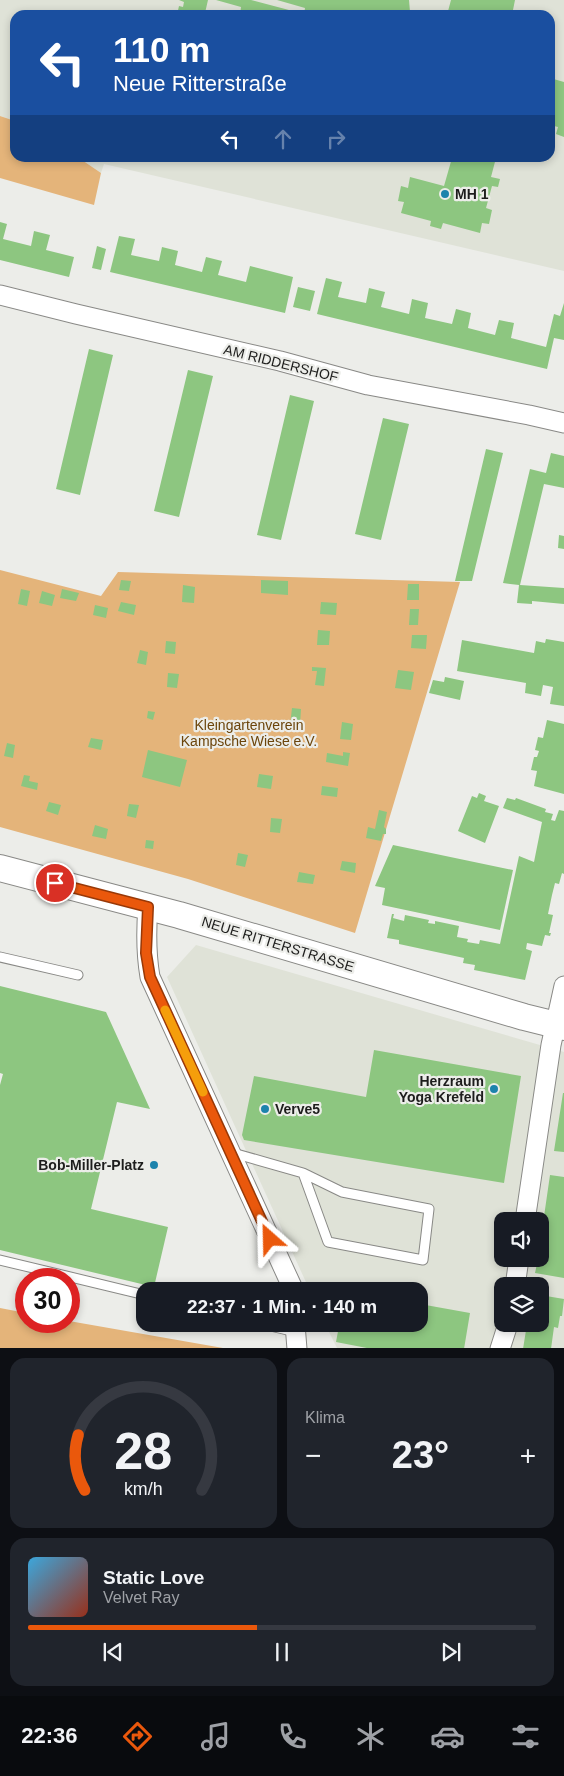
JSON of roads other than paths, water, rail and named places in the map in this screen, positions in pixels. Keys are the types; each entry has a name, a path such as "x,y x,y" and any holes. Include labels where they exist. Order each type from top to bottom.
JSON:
{"main road":[{"name":"NEUE RITTERSTRASSE","path":"0,868 148,907 559,1026"}],"street":[{"name":"AM RIDDERSHOF","path":"0,295 280,361 368,385 564,423"},
{"path":"148,907 146,953 150,977 290,1282"},
{"path":"527,1212 559,1026 564,986"},
{"path":"500,1348 505,1332"}],"lane":[{"path":"0,956 78,975"},
{"path":"230,1152 303,1173 342,1192 429,1209 422,1260 328,1242 303,1173"},
{"path":"0,1260 136,1293"}],"place":[{"name":"MH 1","path":"445,194"},
{"name":"Herzraum Yoga Krefeld","path":"494,1089"},
{"name":"Verve5","path":"265,1109"},
{"name":"Bob-Miller-Platz","path":"154,1165"}],"park label":[{"name":"Kleingartenverein Kampsche Wiese e.V.","path":"249,734"}]}
